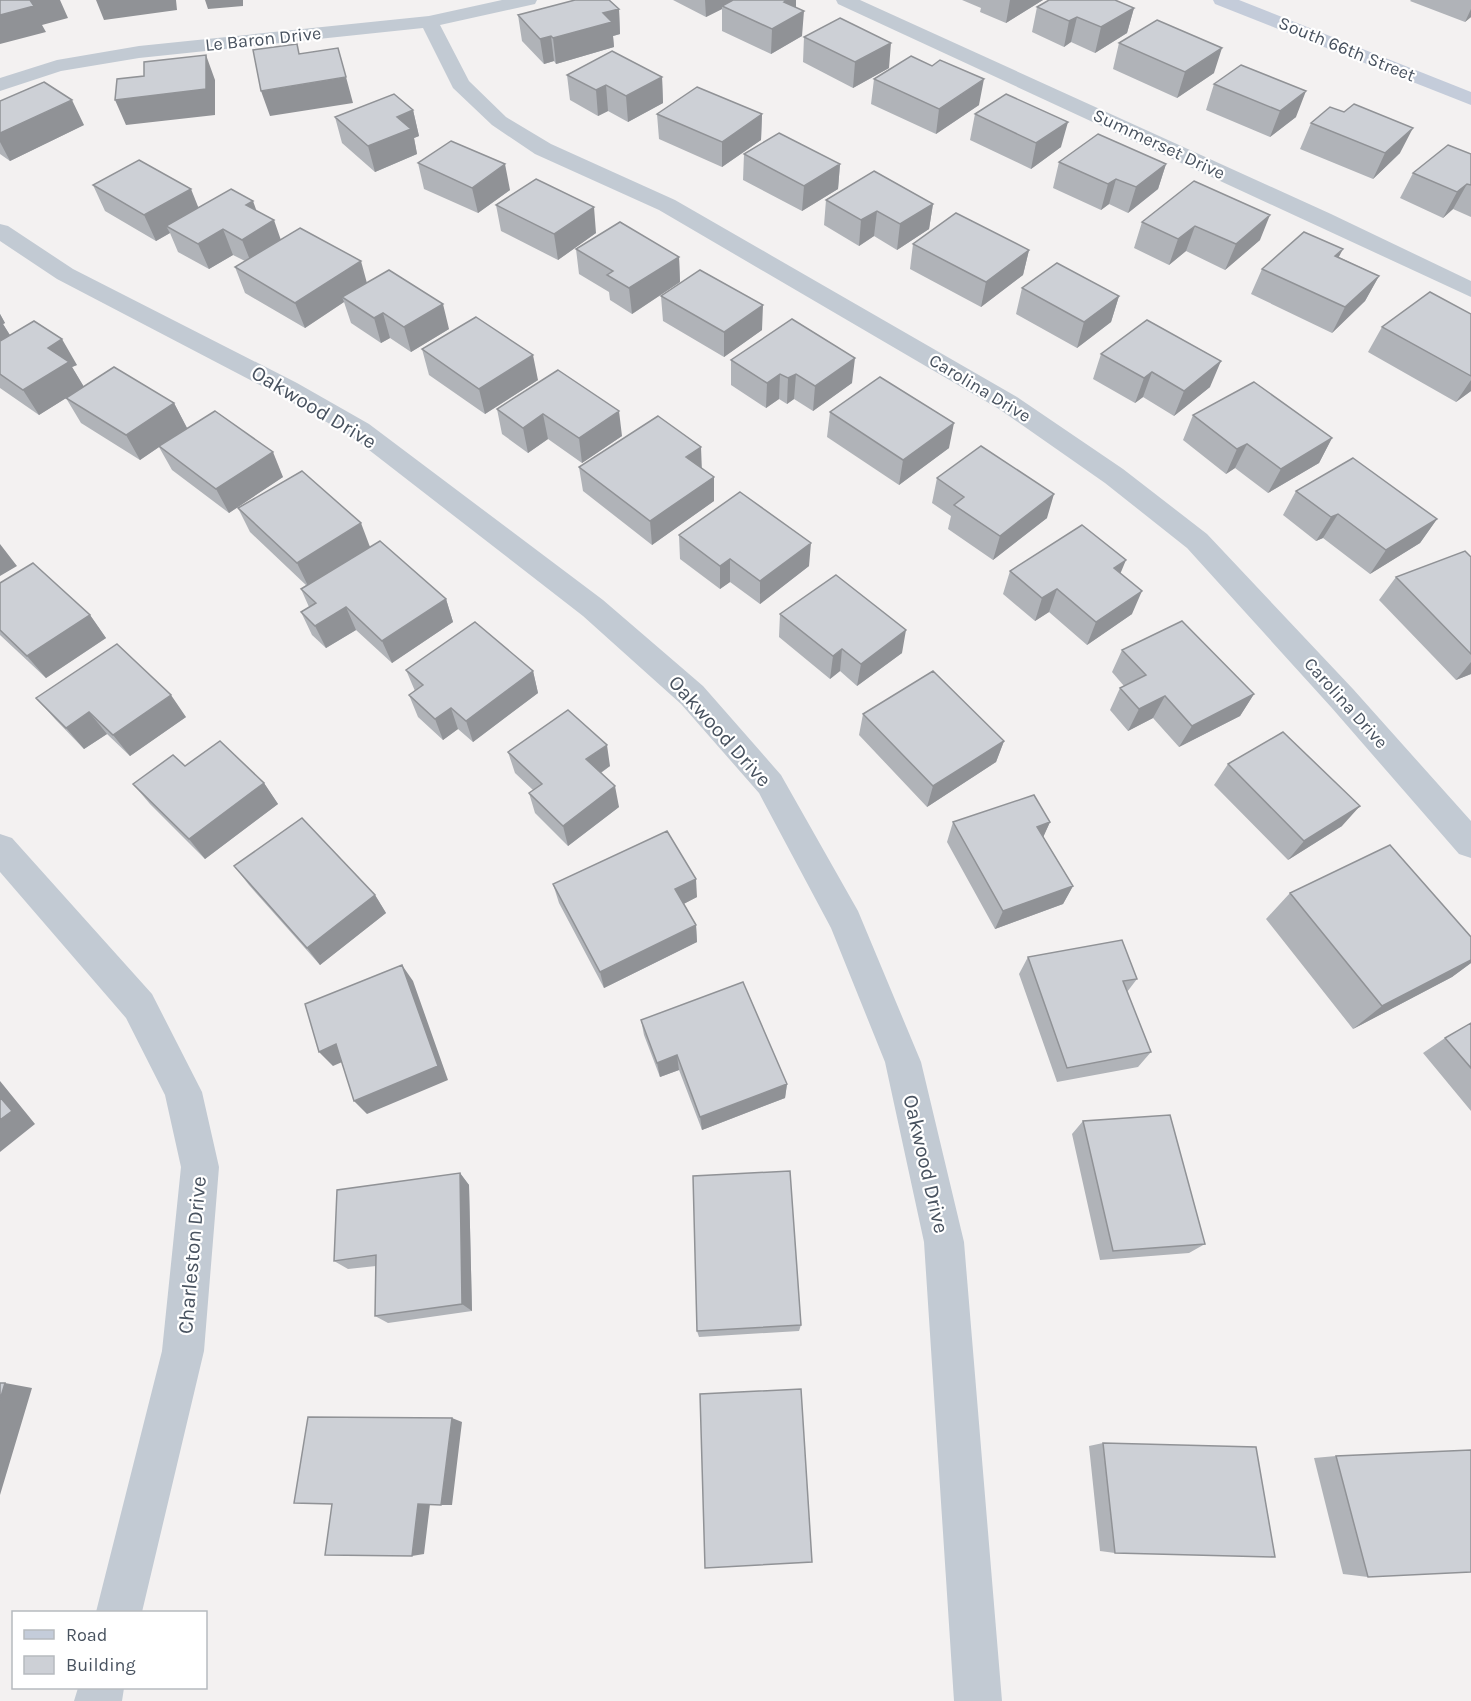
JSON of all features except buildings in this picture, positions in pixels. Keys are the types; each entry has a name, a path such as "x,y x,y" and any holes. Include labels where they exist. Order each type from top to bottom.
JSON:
{"street":[{"name":"Le Baron Drive","path":"0,85 57,66 139,52 429,22 528,0"},
{"name":"Summerset Drive","path":"845,0 1323,219 1471,290"},
{"name":"South 66th Street","path":"1222,0 1471,99"},
{"name":"Carolina Drive","path":"429,22 460,84 499,121 543,149 667,205 1008,403 1114,476 1197,542 1342,698 1471,844"},
{"name":"Oakwood Drive","path":"0,231 65,274 288,389 360,430 602,616 692,695 770,784 846,922 903,1062 944,1242 978,1701"},
{"name":"Charleston Drive","path":"0,848 139,1006 183,1092 200,1167 183,1351 119,1611"}]}
